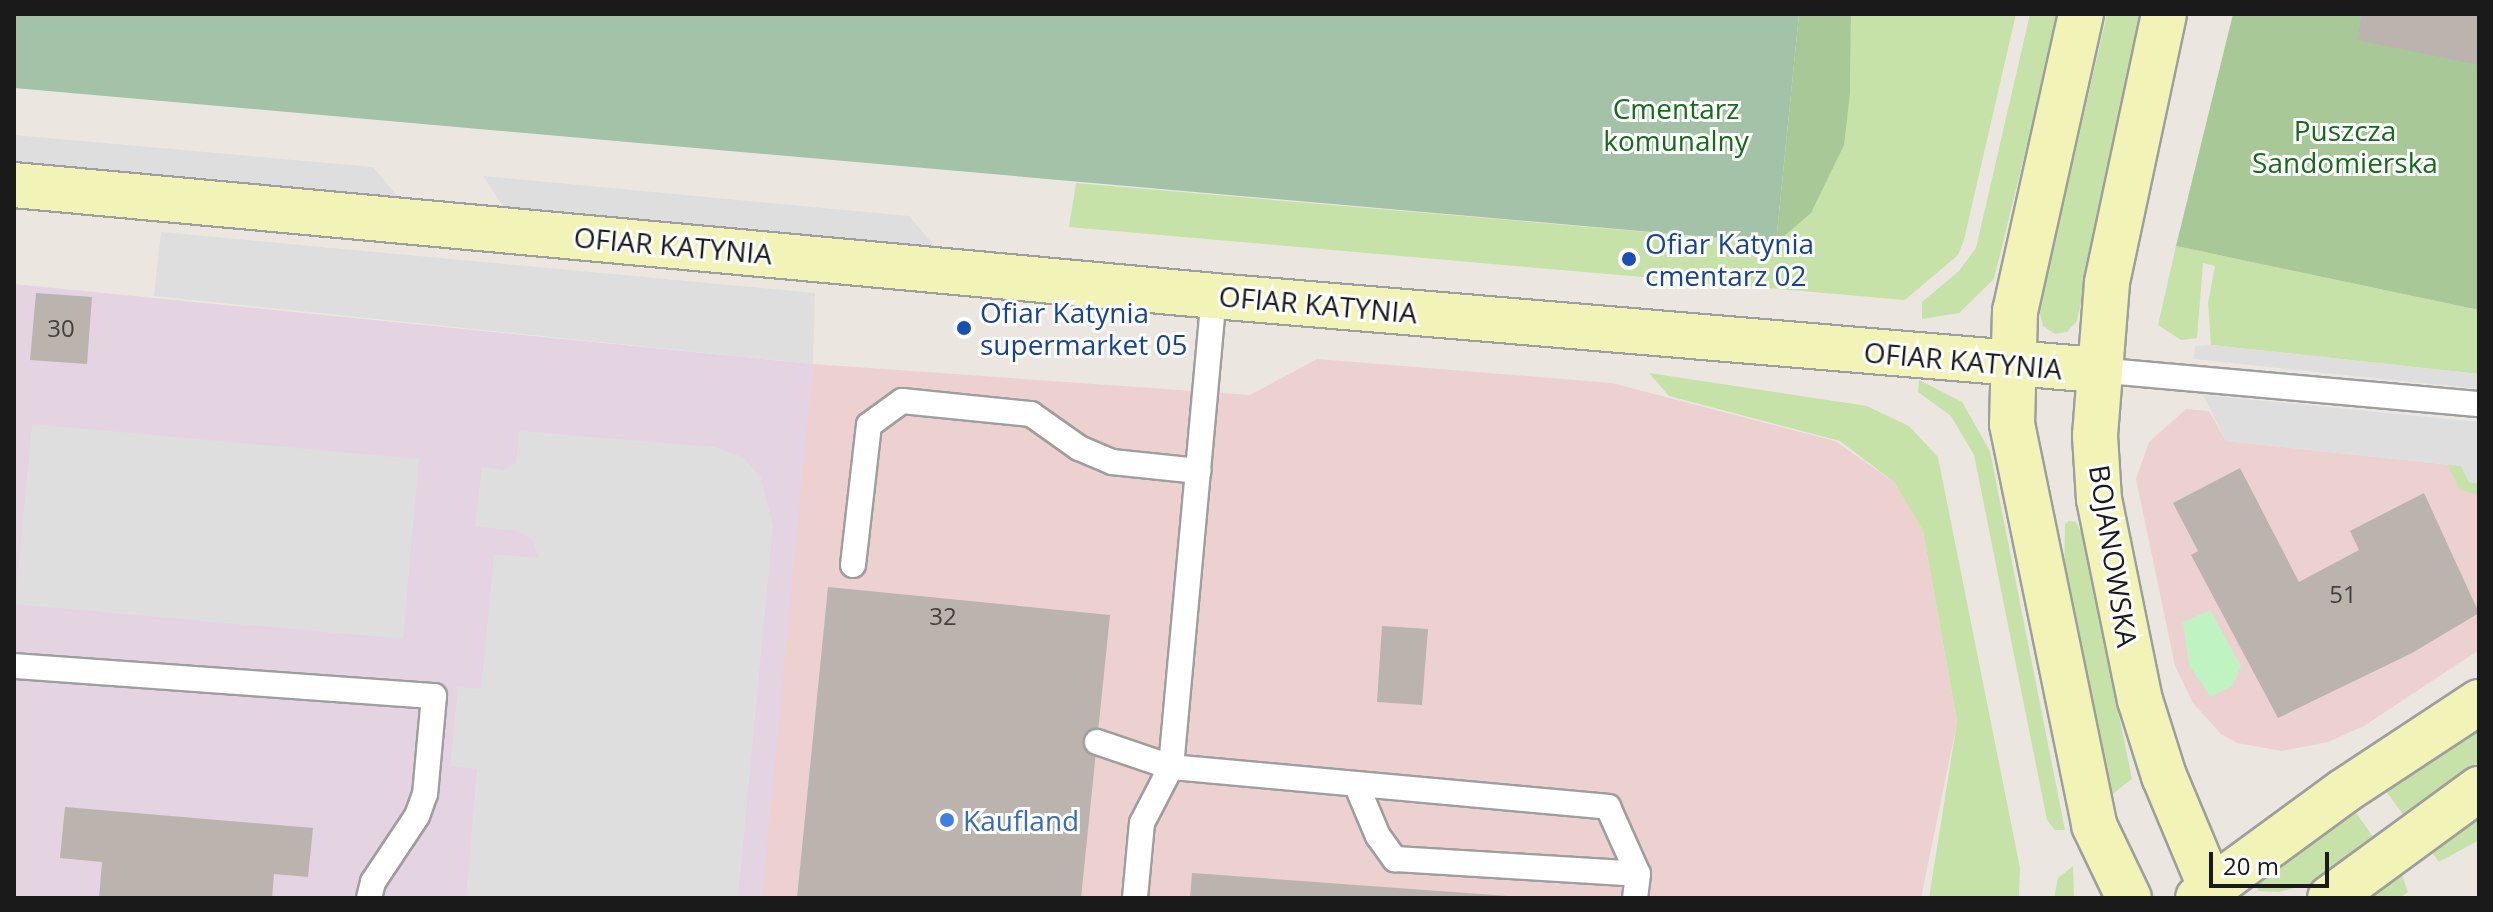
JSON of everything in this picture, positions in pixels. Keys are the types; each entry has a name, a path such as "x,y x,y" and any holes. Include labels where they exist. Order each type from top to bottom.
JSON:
{"main road":[{"path":"2081,14 2015,311 2011,366 2012,424 2094,825 2129,898"},
{"name":"BOJANOWSKA","path":"2164,14 2123,198 2097,370 2099,499 2120,613 2164,776 2209,894"},
{"name":"OFIAR KATYNIA","path":"14,185 1214,296 2011,366 2097,370"},
{"path":"2209,894 2344,791 2479,702"},
{"path":"2330,898 2479,789"}],"lane":[{"path":"1135,898 1142,823 1171,767 1214,296"},
{"name":"OFIAR KATYNIA","path":"2097,370 2479,404"},
{"path":"853,565 869,425 902,401 1031,414 1079,448 1112,462 1199,471"},
{"path":"14,666 434,696 425,794 417,816 373,882 369,898"},
{"path":"1097,742 1171,767 1608,807 1637,886 1395,859 1356,784"}],"shaded area":[{"path":"14,135 373,167 398,197 14,162"},
{"path":"483,176 909,216 937,249 504,208"},
{"path":"161,232 815,293 813,364 154,296"},
{"path":"14,284 813,364 762,898 14,898"},
{"path":"2211,345 2479,374 2479,389 2194,359 2195,346"},
{"path":"1317,359 1612,383 1835,441 1894,482 1923,531 1957,723 1921,898 755,898 813,364 1250,395"},
{"path":"2203,395 2479,422 2479,484 2469,482 2461,466 2226,441"},
{"path":"2186,409 2209,411 2226,441 2461,466 2469,482 2479,484 2479,650 2364,726 2328,742 2282,751 2237,743 2221,734 2193,703 2175,666 2136,479 2149,442"},
{"path":"32,424 419,459 403,639 15,604"},
{"path":"519,431 715,447 743,457 761,478 773,526 738,898 466,898 477,769 450,766 458,687 481,689 494,554 539,558 531,538 517,531 475,526 482,467 504,470 516,462"}],"green space":[{"name":"Cmentarz komunalny","path":"14,14 1799,14 1776,243 14,88"},
{"path":"1799,14 1851,14 1850,93 1844,145 1811,213 1776,243"},
{"path":"1851,14 2016,14 1964,240 1958,255 1905,300 1069,227 1076,183 1776,243 1850,93"},
{"path":"2030,14 2059,14 1994,279 1959,313 1922,319 1922,302 1959,271 1976,248"},
{"path":"2107,14 2142,14 2077,321 2067,332 2055,334 2043,326 2039,310"},
{"name":"Puszcza Sandomierska","path":"2233,14 2479,14 2479,310 2176,246"},
{"path":"2176,246 2479,310 2479,374 2211,345 2208,303 2215,266 2203,263 2197,338 2181,340 2158,325"},
{"path":"1649,373 1867,406 1909,426 1938,457 2020,868 2019,898 1929,898 1957,722 1923,531 1894,482 1840,441 1669,396"},
{"path":"1919,380 1962,402 1990,451 2065,830 2055,830 2047,820 1974,455 1951,416 1918,392"},
{"path":"2447,464 2461,466 2469,482 2479,484 2479,495 2460,490"},
{"path":"2076,522 2082,534 2132,779 2110,796 2064,592 2065,524"},
{"path":"2210,610 2241,666 2232,686 2211,697 2189,665 2183,622"},
{"path":"2479,724 2479,762 2405,817 2385,790"},
{"path":"2355,811 2375,840 2310,884 2279,892 2258,891 2257,884"},
{"path":"2479,816 2479,840 2439,862 2430,850"},
{"path":"2073,866 2074,898 2054,898 2058,878"},
{"path":"2401,872 2408,892 2400,898 2367,898"}],"building":[{"path":"2362,14 2479,14 2479,65 2357,40"},
{"path":"36,293 92,297 87,364 30,360"},
{"path":"2240,468 2299,582 2359,550 2350,531 2424,493 2479,613 2412,653 2278,718 2191,555 2198,551 2173,503"},
{"name":"Kaufland","path":"828,587 1110,615 1081,898 797,898"},
{"path":"1382,626 1428,629 1422,705 1377,702"},
{"path":"65,807 313,828 308,877 274,874 272,898 99,898 102,862 60,858"},
{"path":"1192,873 1508,896 1508,898 1190,898"}],"place":[{"name":"Ofiar Katynia cmentarz 02","path":"1629,259"},
{"name":"Ofiar Katynia supermarket 05","path":"964,328"},
{"name":"Kaufland","path":"947,820"}]}
